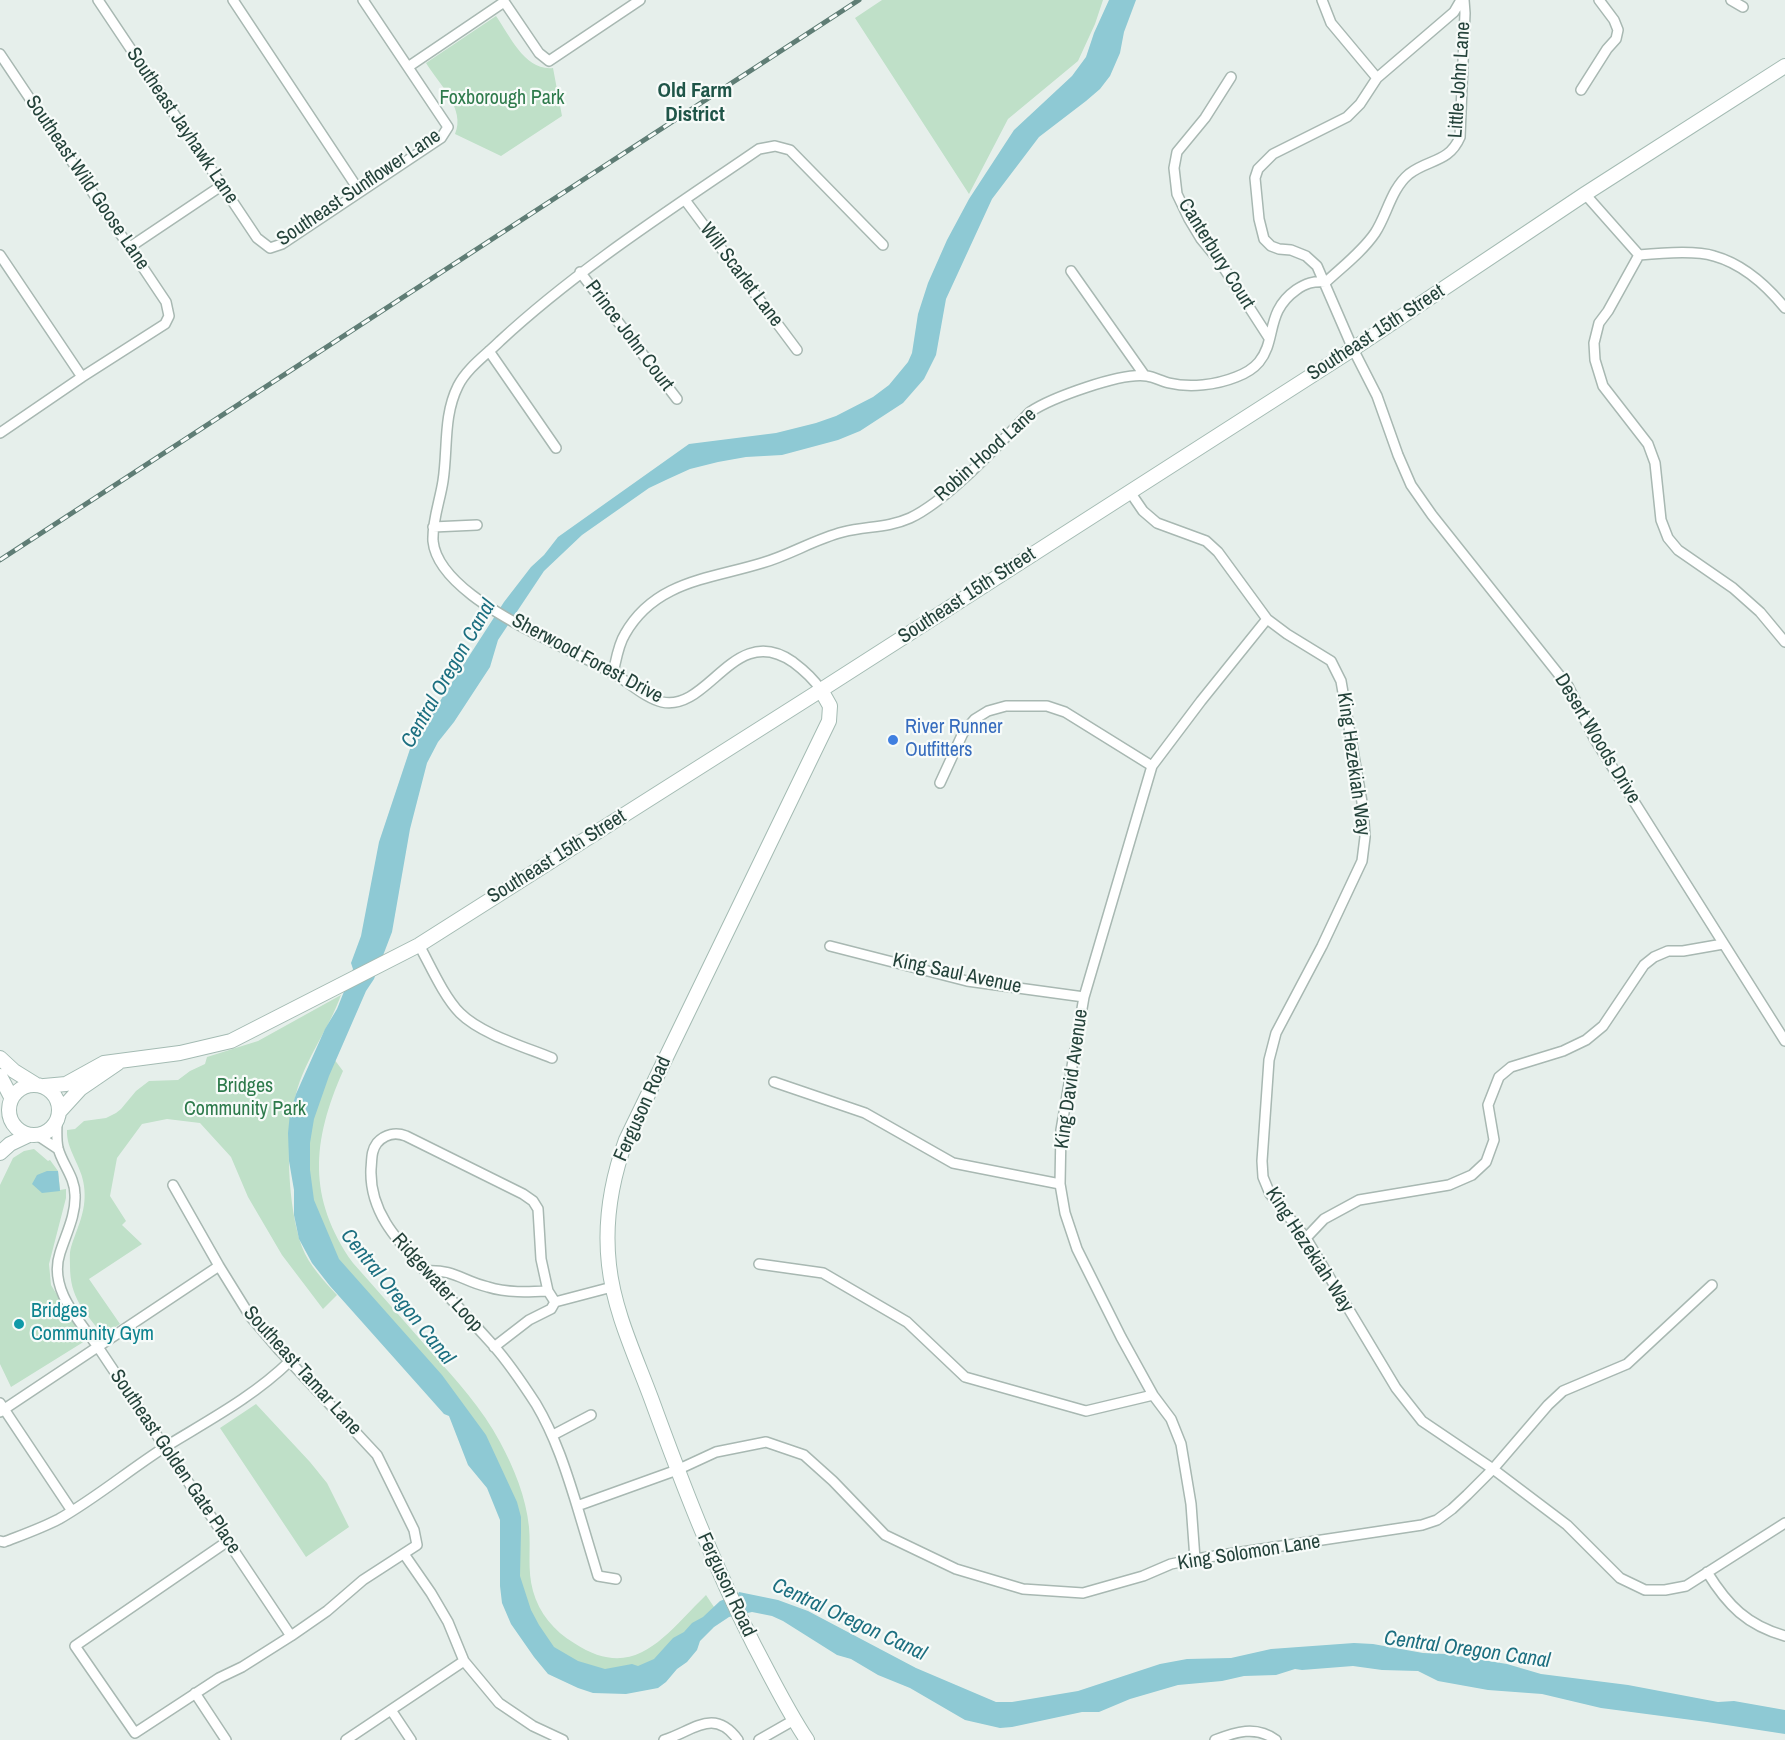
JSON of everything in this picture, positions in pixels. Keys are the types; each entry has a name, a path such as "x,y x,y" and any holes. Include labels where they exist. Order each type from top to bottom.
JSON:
{"main road":[{"name":"Southeast 15th Street","path":"40,1085 66,1084 104,1063 205,1049 231,1041 419,945 1353,349 1585,194 1785,66"},
{"name":"Ferguson Road","path":"807,1740 741,1620 703,1538 612,1287 607,1227 610,1194 616,1167 630,1132 829,721 830,706 821,690"},
{"path":"0,1058 14,1071 56,1097 58,1116 52,1127 10,1144 0,1154"},
{"name":"Southeast 15th Street","path":"58,1116 80,1089 120,1062"},
{"path":"0,1076 11,1097"},
{"path":"0,1128 8,1112 11,1097 21,1087 40,1085"},
{"path":"8,1112 15,1126 33,1135"}],"street":[{"name":"Southeast Jayhawk Lane","path":"98,0 257,238 270,248"},
{"path":"232,0 360,192"},
{"path":"363,0 408,67 503,1 538,54 549,61 637,1"},
{"path":"1322,0 1331,23 1377,78 1454,12 1462,0"},
{"name":"Little John Lane","path":"1326,282 1375,233 1408,174 1447,155 1455,147 1460,137 1466,13 1462,0"},
{"path":"1581,90 1616,39 1618,30 1614,20 1599,0"},
{"path":"1731,0 1743,8"},
{"name":"Southeast Wild Goose Lane","path":"0,54 166,302 169,316 165,324 82,376"},
{"name":"Southeast Sunflower Lane","path":"270,248 282,244 441,138 448,127 408,67"},
{"name":"Canterbury Court","path":"1231,77 1205,118 1177,152 1174,168 1177,194 1201,239 1220,262 1269,338"},
{"name":"Desert Woods Drive","path":"1377,78 1360,104 1347,117 1273,154 1258,169 1255,178 1259,219 1264,239 1271,246 1306,256 1317,266 1326,282 1353,349 1377,396 1411,485 1432,515 1568,686 1594,738 1785,1041"},
{"name":"Sherwood Forest Drive","path":"821,690 810,675 788,658 763,651 750,653 734,662 696,693 676,703 660,702 613,673 514,622 458,584 446,571 437,556 434,544 433,527 443,479 447,424 451,402 459,383 476,363 546,300 580,272 759,149 775,146 790,150 883,245"},
{"path":"130,247 221,186"},
{"path":"1585,194 1639,255"},
{"name":"Will Scarlet Lane","path":"685,200 797,350"},
{"path":"1639,255 1670,253 1714,255 1752,274 1785,308"},
{"path":"0,255 82,376 0,433"},
{"path":"1639,255 1599,323 1594,343 1595,360 1603,386 1648,444 1655,463 1661,520 1668,538 1678,550 1733,588 1760,612 1785,642"},
{"path":"1071,271 1145,376"},
{"name":"Prince John Court","path":"580,272 677,399"},
{"name":"Robin Hood Lane","path":"613,673 624,635 644,608 668,591 691,581 765,562 841,532 892,525 912,517 952,488 1030,412 1057,397 1124,377 1145,376 1172,383 1203,385 1227,381 1243,374 1259,363 1266,351 1276,312 1290,295 1313,281 1326,282"},
{"path":"489,351 556,448"},
{"name":"King Hezekiah Way","path":"1130,492 1143,511 1157,523 1206,542 1218,552 1268,619 1331,662 1341,681 1363,808 1365,837 1362,861 1322,946 1276,1033 1269,1060 1262,1161 1263,1177 1270,1194 1306,1238 1396,1388 1422,1421 1493,1469 1567,1525 1620,1578 1645,1590 1665,1590 1686,1586 1785,1523"},
{"path":"433,527 477,525"},
{"name":"King David Avenue","path":"1195,1559 1191,1504 1181,1444 1172,1419 1153,1395 1121,1337 1077,1249 1065,1213 1059,1184 1061,1130 1084,997 1152,766 1268,619"},
{"path":"940,783 963,733 975,719 988,711 1006,706 1047,706 1065,711 1152,766"},
{"path":"1306,1238 1324,1219 1359,1200 1449,1185 1472,1175 1486,1162 1494,1140 1488,1105 1499,1077 1511,1067 1563,1051 1586,1040 1603,1026 1644,965 1654,957 1668,951 1683,951 1724,944"},
{"path":"419,945 438,980 460,1013 489,1032 552,1058"},
{"name":"King Saul Avenue","path":"830,946 967,981 1084,997"},
{"path":"774,1082 865,1113 954,1163 1059,1184"},
{"name":"Southeast Golden Gate Place","path":"58,1116 58,1149 72,1179 75,1197 72,1219 59,1256 59,1285 68,1305 291,1636"},
{"name":"Ridgewater Loop","path":"555,1302 548,1291 541,1259 538,1209 534,1201 398,1133 379,1141 372,1151 371,1179 374,1201 387,1227 400,1246 494,1347 518,1377 553,1435 598,1576 616,1579"},
{"path":"33,1135 58,1149"},
{"name":"Southeast Tamar Lane","path":"173,1185 250,1316 377,1455 416,1538 417,1545 404,1554"},
{"path":"759,1264 823,1273 907,1322 965,1377 1086,1411 1153,1395"},
{"path":"72,1511 2,1408 219,1266"},
{"path":"425,1271 442,1270 488,1287 523,1293 548,1291"},
{"name":"King Solomon Lane","path":"677,1470 716,1452 766,1442 804,1455 833,1481 885,1535 956,1569 1023,1589 1083,1593 1143,1576 1171,1564 1195,1559 1422,1525 1437,1520 1452,1509 1493,1469 1529,1425 1563,1391 1627,1364 1712,1285"},
{"path":"494,1347 529,1320 551,1309 555,1302 612,1287"},
{"path":"1,1544 49,1524 72,1511 165,1447 236,1405 290,1361"},
{"path":"553,1435 591,1415"},
{"path":"577,1506 677,1470"},
{"path":"228,1541 75,1646 135,1733 219,1678 242,1668 291,1636 327,1611 363,1580 404,1554 448,1622 464,1661 499,1703 533,1726 563,1740"},
{"path":"1707,1572 1721,1594 1747,1620 1765,1630 1785,1636"},
{"path":"346,1740 464,1661"},
{"path":"195,1693 226,1740"},
{"path":"391,1710 411,1740"},
{"path":"759,1740 794,1720"},
{"path":"664,1740 708,1722 723,1725 738,1740"},
{"path":"1215,1740 1235,1732 1254,1730 1276,1740"}],"green space":[{"path":"882,0 1103,0 1078,61 1008,119 969,194 855,18"},
{"name":"Foxborough Park","path":"496,16 526,58 534,64 553,68 562,116 501,156 455,134 457,115 454,106 426,63"},
{"name":"Bridges Community Park","path":"341,995 300,1081 292,1110 289,1150 293,1213 302,1247 313,1266 337,1295 323,1309 282,1255 248,1197 231,1157 200,1123 167,1119 142,1124 117,1158 110,1196 126,1221 122,1225 142,1244 89,1279 120,1324 103,1335 79,1304 72,1287 70,1250 82,1216 85,1194 83,1179 69,1144 67,1130 75,1129 84,1121 106,1118 116,1113 136,1091 149,1081 178,1080 205,1064 207,1057 258,1041"},
{"path":"328,1051 343,1071 325,1121 320,1145 321,1192 328,1215 338,1239 353,1263 468,1395 500,1442 515,1472 525,1505 529,1527 531,1583 539,1607 548,1621 574,1643 595,1654 614,1658 631,1656 662,1639 706,1595 718,1613 669,1661 610,1680 536,1640 508,1532 482,1454 338,1277 298,1177"},
{"path":"34,1149 48,1161 50,1160 58,1171 60,1190 66,1189 66,1198 49,1264 51,1285 85,1341 11,1387 0,1364 0,1185 13,1158 24,1151"},
{"path":"256,1404 327,1483 349,1527 306,1557 220,1428"}],"water":[{"path":"1109,0 1136,0 1124,32 1120,53 1110,76 1100,89 1039,137 992,199 946,299 936,355 924,379 903,403 860,431 838,440 782,455 746,457 690,469 649,488 582,535 544,571 498,640 490,667 438,742 427,763 410,829 392,932 374,979 366,991 329,1076 314,1119 310,1143 310,1170 314,1200 339,1259 442,1375 486,1435 517,1502 521,1517 520,1576 531,1610 554,1647 578,1661 605,1669 632,1664 638,1666 654,1659 673,1638 684,1632 720,1601 739,1592 778,1600 808,1611 916,1668 996,1702 1012,1702 1078,1691 1160,1664 1187,1659 1231,1658 1271,1649 1354,1643 1446,1654 1507,1664 1541,1674 1628,1685 1718,1702 1734,1701 1785,1710 1785,1734 1601,1708 1542,1694 1488,1690 1438,1681 1418,1671 1353,1666 1295,1669 1276,1675 1244,1676 1222,1681 1178,1685 1130,1699 1099,1712 1082,1712 1000,1728 965,1720 910,1688 878,1675 851,1659 837,1655 783,1621 752,1612 729,1617 714,1627 700,1641 697,1650 687,1662 658,1688 626,1694 593,1693 548,1674 511,1624 502,1603 500,1586 500,1520 487,1488 468,1465 449,1416 444,1414 330,1286 312,1263 299,1239 294,1215 294,1190 289,1161 288,1133 290,1113 296,1094 325,1029 337,1009 353,969 351,963 361,936 379,842 411,746 504,602 558,537 689,444 776,433 816,423 836,416 873,397 889,385 908,362 912,353 918,314 928,283 969,199 1014,130 1072,76 1086,57"},
{"path":"47,1171 58,1171 60,1191 42,1193 32,1184 37,1175"}],"railway":[{"path":"0,560 859,0"}],"place":[{"name":"River Runner Outfitters","path":"893,740"},
{"name":"Bridges Community Gym","path":"19,1324"}],"district":[{"name":"Old Farm District","path":"695,103"}],"water label":[{"name":"Central Oregon Canal","path":"449,674"},
{"name":"Central Oregon Canal","path":"397,1297"},
{"name":"Central Oregon Canal","path":"849,1620"},
{"name":"Central Oregon Canal","path":"1467,1650"}]}
